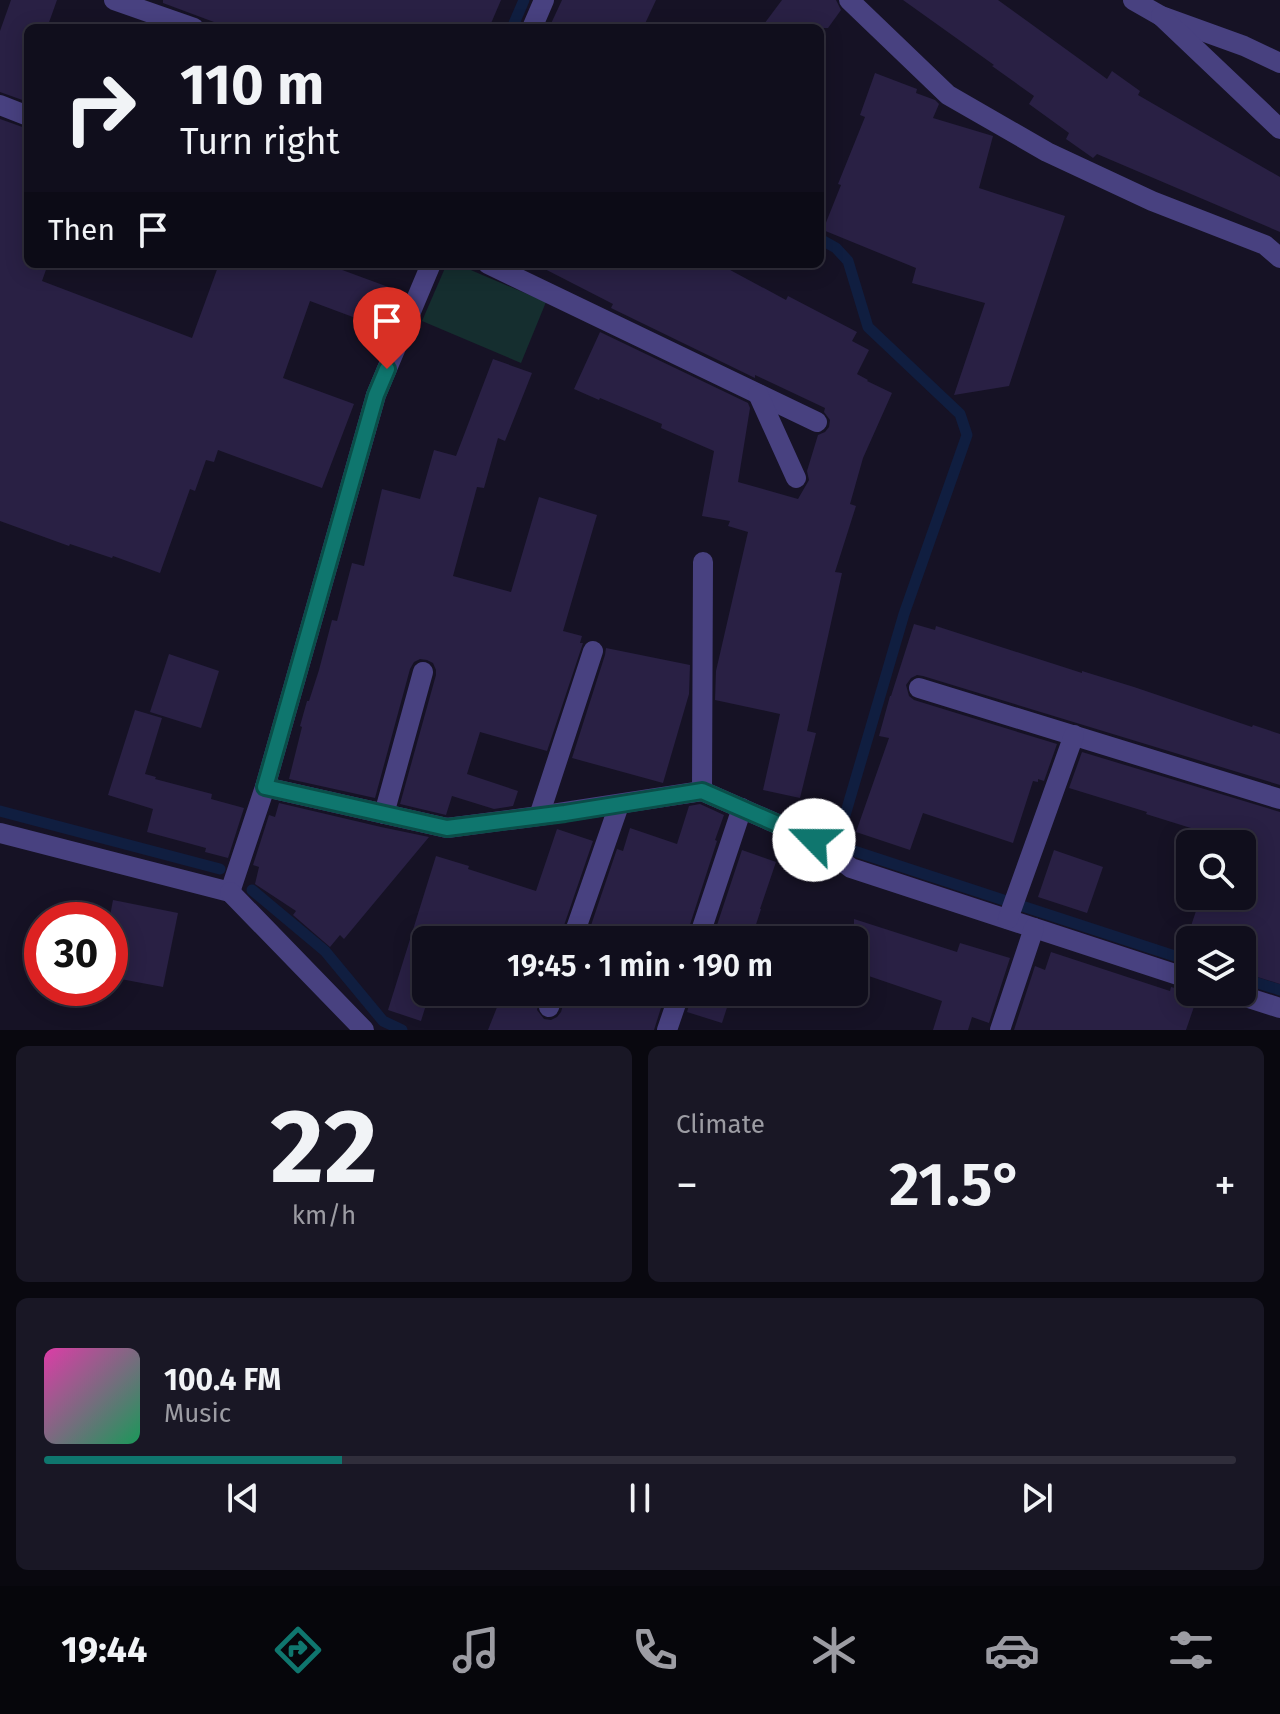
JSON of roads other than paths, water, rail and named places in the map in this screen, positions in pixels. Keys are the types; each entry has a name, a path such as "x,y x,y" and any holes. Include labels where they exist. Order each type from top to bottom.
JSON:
{"street":[{"path":"114,0 183,24"},
{"path":"534,24 544,0"},
{"path":"849,0 948,95 1047,152 1152,201 1265,245 1280,258"},
{"path":"1133,0 1161,16 1244,46 1280,63"},
{"path":"1161,16 1280,129"},
{"path":"0,105 24,114"},
{"path":"230,892 265,787 376,395 429,268"},
{"path":"496,268 817,422"},
{"path":"758,394 796,478"},
{"path":"702,791 703,562"},
{"path":"539,816 593,651"},
{"path":"384,814 423,672"},
{"path":"919,688 1280,799"},
{"path":"1012,908 1074,735"},
{"path":"265,787 447,828 702,791 814,840 851,868 1012,908 1034,928 1176,974"},
{"path":"577,926 619,805"},
{"path":"703,926 742,808"},
{"path":"0,833 230,892 364,1030"},
{"path":"1000,1030 1034,928"},
{"path":"1256,1000 1280,1008"},
{"path":"667,1030 675,1006"}],"waterway":[{"path":"514,24 524,0"},
{"path":"824,241 836,248 848,261 868,327 960,414 967,435 904,614 841,829 848,849 1176,956"},
{"path":"0,811 220,869"},
{"path":"252,890 325,951 383,1021 402,1030"},
{"path":"1256,982 1280,990"}]}
